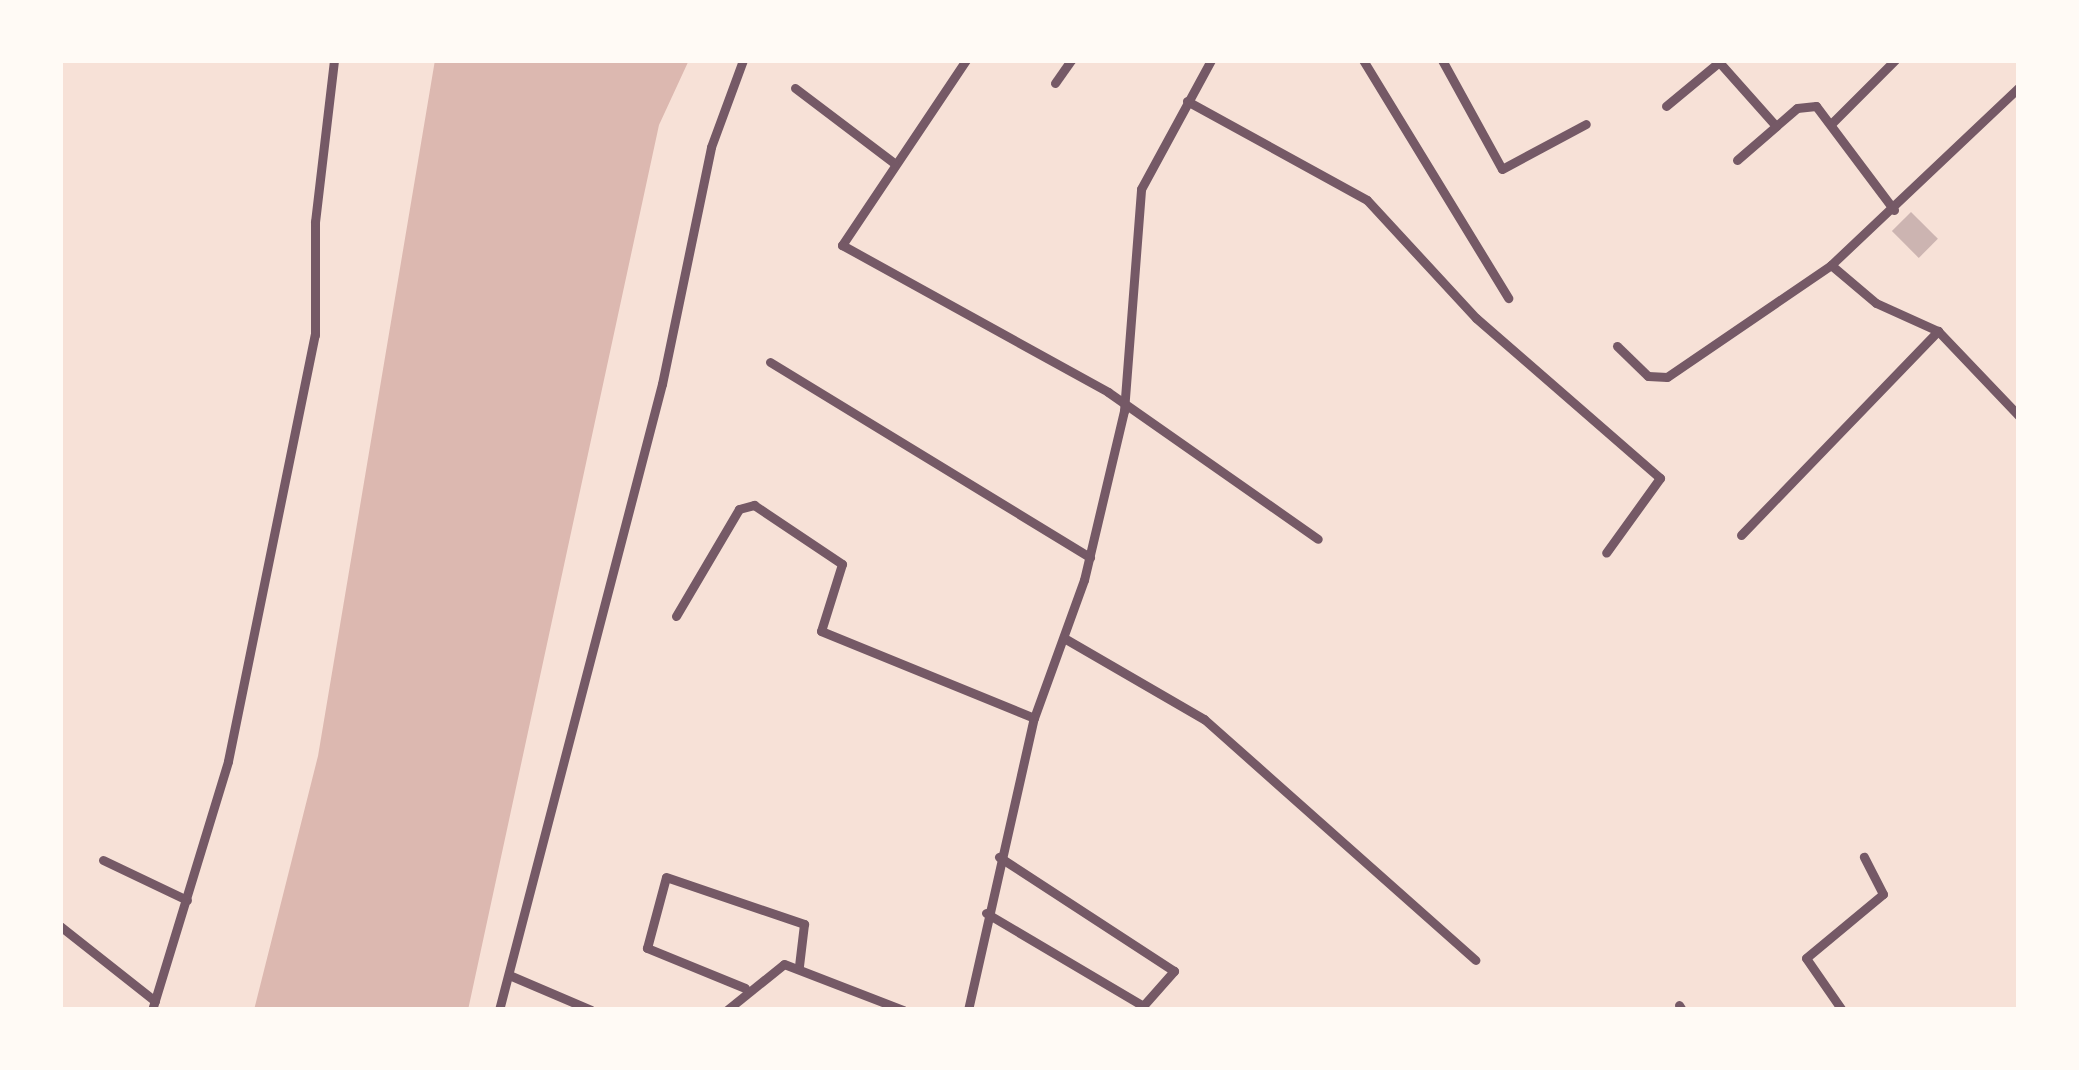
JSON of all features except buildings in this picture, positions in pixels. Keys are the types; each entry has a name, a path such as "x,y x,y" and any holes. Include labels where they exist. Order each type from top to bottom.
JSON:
{"street":[{"path":"60,926 153,1006 228,761 315,334 314,222 334,60"},
{"path":"499,1010 662,384 711,147 743,60"},
{"path":"966,60 842,245 1124,411 1318,539"},
{"path":"1054,83 1071,60"},
{"path":"968,1010 986,913 1034,718 1090,557 1124,411 1139,201 1211,60"},
{"path":"1363,60 1508,298"},
{"path":"1442,60 1502,170 1586,124"},
{"path":"1831,124 1894,61"},
{"path":"1666,106 1719,62 1776,127"},
{"path":"1617,346 1648,376 1667,377 1831,266 2019,87"},
{"path":"795,88 894,163"},
{"path":"1187,101 1367,200 1490,331 1660,478 1606,554"},
{"path":"1737,160 1809,105 1831,124 1894,210"},
{"path":"1831,266 1876,303 1938,331 2019,416"},
{"path":"1741,535 1938,331"},
{"path":"770,362 1090,557"},
{"path":"676,616 740,509 754,505 842,564 821,632 1034,718"},
{"path":"1064,638 1204,719 1475,960"},
{"path":"986,913 1143,1006 1174,971 999,857"},
{"path":"1842,1010 1806,958 1882,895 1864,857"},
{"path":"103,860 187,900"},
{"path":"746,988 647,948 666,877 804,925 799,966"},
{"path":"728,1010 746,988 776,965 799,966 903,1010"},
{"path":"508,975 591,1010"}],"shaded area":[{"path":"435,60 689,60 659,125 468,1010 254,1010 318,756"}]}
